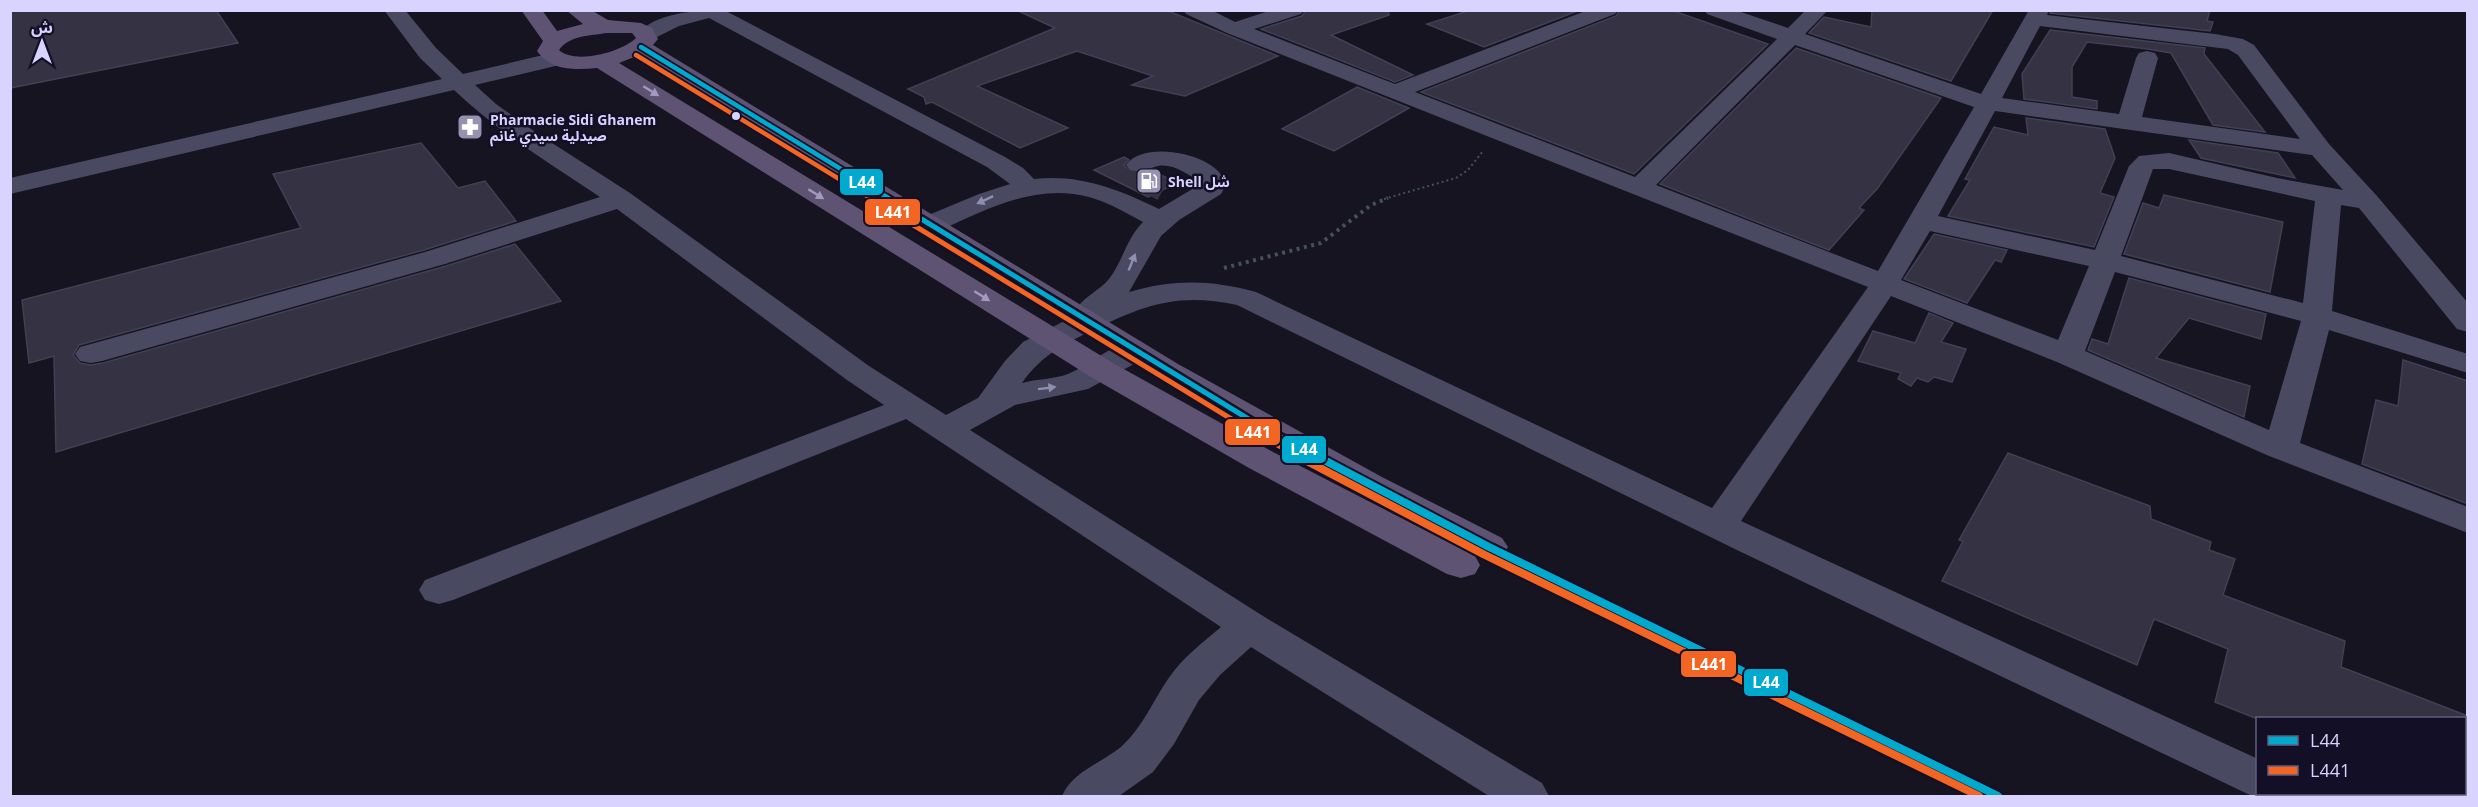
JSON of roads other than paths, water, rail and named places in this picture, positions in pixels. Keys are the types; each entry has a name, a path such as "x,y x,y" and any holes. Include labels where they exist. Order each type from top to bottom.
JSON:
{"main road":[{"path":"531,10 555,50 575,62 601,61 624,55 644,41"},
{"path":"576,10 611,26"},
{"path":"555,50 570,34 611,26 639,29 644,41 929,225 1134,351 1260,426 1489,547"},
{"path":"601,61 1102,370 1261,460 1461,565"}],"street":[{"path":"394,10 428,53 457,82 528,139 621,199 814,343 908,407 1249,626 1526,796"},
{"path":"611,26 670,10"},
{"path":"1193,10 1234,29 2068,355 2281,448 2468,521"},
{"path":"1234,29 1294,10"},
{"path":"1394,92 1608,10"},
{"path":"1714,10 1986,103 2320,149"},
{"path":"1638,188 1818,10"},
{"path":"644,41 672,21 708,11 996,162 1014,173 1027,187"},
{"path":"1719,526 1885,283 1922,221 2036,15 2235,44 2246,50 2320,149 2368,202 2468,323"},
{"path":"10,186 457,82 555,50"},
{"path":"2129,122 2147,58"},
{"path":"1082,319 1121,284 1143,239 1160,220 1212,188 1213,183 1208,175 1170,157 1157,158 1139,165"},
{"path":"2068,355 2142,166 2148,161 2169,161 2329,196 2368,202"},
{"path":"1085,188 1109,177"},
{"path":"929,225 995,196 1027,187 1063,185 1085,188 1108,195 1160,220"},
{"path":"1163,190 1188,203"},
{"path":"2281,448 2317,316 2329,196"},
{"path":"90,354 425,261 621,199"},
{"path":"1922,221 2105,261 2317,316 2468,364"},
{"path":"991,403 1027,355 1082,319 1133,298 1165,291 1198,290 1230,294 1259,303 1719,526 2256,779"},
{"path":"944,430 991,403 1016,394 1077,382 1134,351"},
{"path":"439,590 908,407"},
{"path":"1085,796 1137,759 1159,732 1184,689 1205,664 1249,626"}],"tunnel":[{"path":"1126,170 1163,190"}],"place":[{"name":"Pharmacie Sidi Ghanem صيدلية سيدي غانم","path":"470,127"},
{"name":"Shell شل","path":"1149,181"}]}
